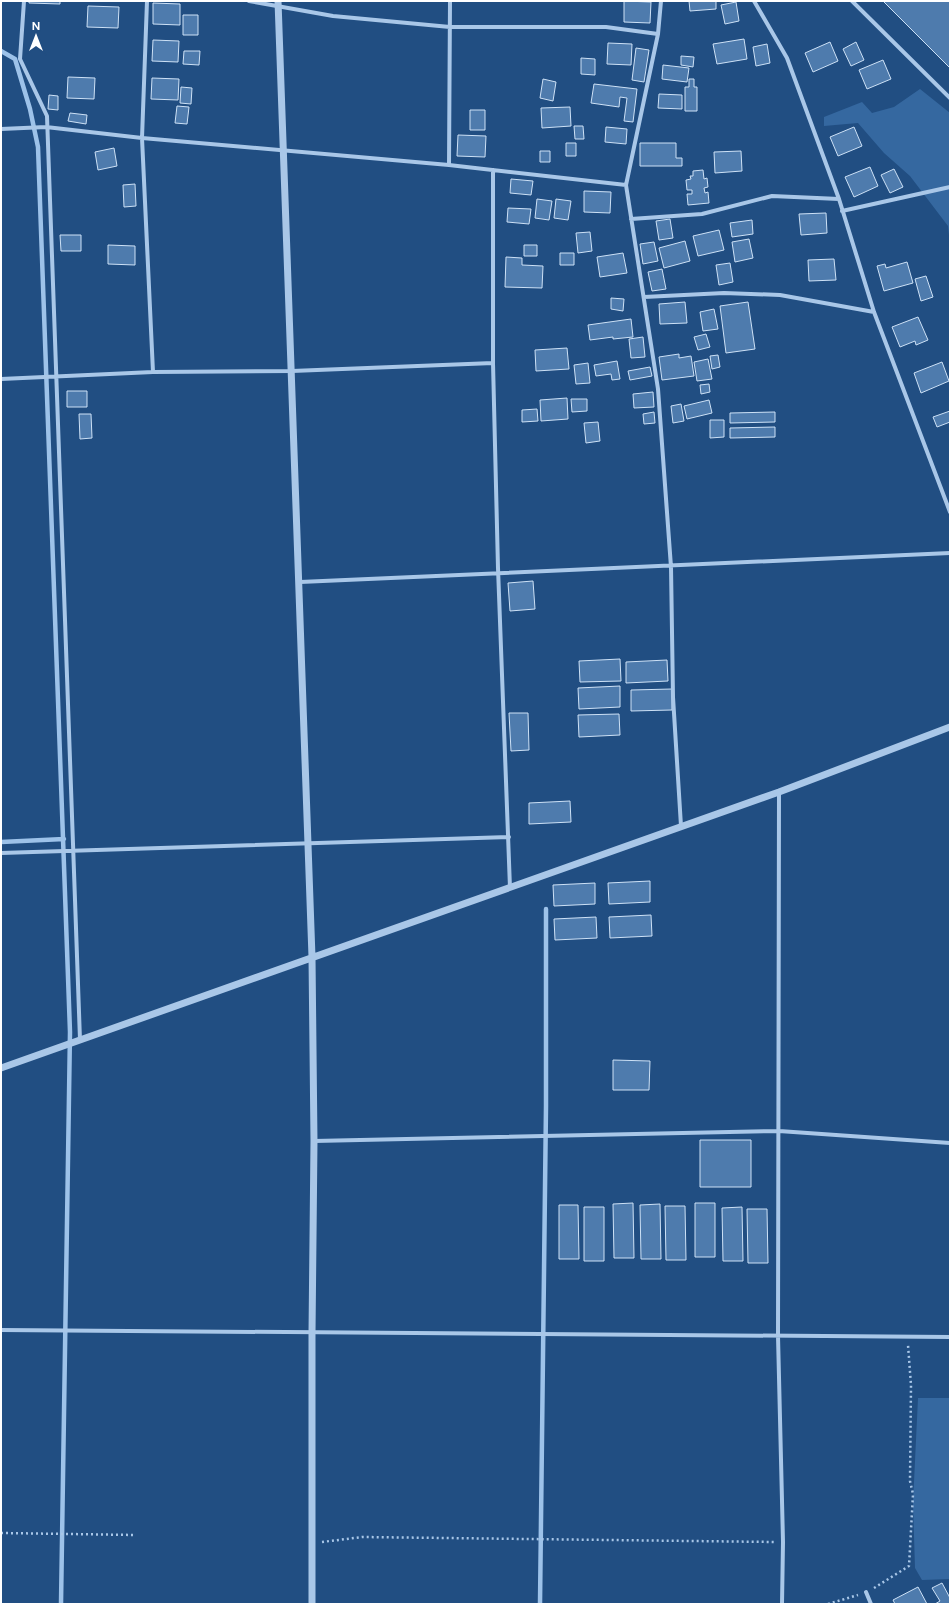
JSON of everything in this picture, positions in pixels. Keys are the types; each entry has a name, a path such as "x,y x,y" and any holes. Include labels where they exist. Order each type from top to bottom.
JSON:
{"street":[{"path":"24,1 20,59 47,116 46,127 75,851 80,1040"},
{"path":"147,1 142,138 153,372"},
{"path":"249,1 278,4 333,16 450,27 606,27 658,34"},
{"path":"449,165 450,1"},
{"path":"660,1 658,34 626,185 658,389 671,567 673,697 681,826"},
{"path":"754,1 787,58 839,199 874,312 950,512"},
{"path":"852,1 950,98"},
{"path":"278,4 282,149 300,582 307,845 312,957 314,1141 312,1604"},
{"path":"1,129 46,127 142,138 282,149 449,165 626,185"},
{"path":"494,170 493,363 498,573 510,888"},
{"path":"842,211 950,187"},
{"path":"631,219 702,214 772,196 839,199"},
{"path":"644,297 724,293 780,295 874,312"},
{"path":"1,379 153,372 292,371 493,363"},
{"path":"300,582 671,567 950,553"},
{"path":"1,1068 779,792 950,727"},
{"path":"779,792 778,1336 783,1542 782,1604"},
{"path":"1,853 307,845 509,837"},
{"path":"314,1141 779,1131 950,1143"},
{"path":"1,1330 312,1334 950,1337"},
{"path":"866,1592 871,1604"}],"path":[{"path":"828,1604 866,1592 909,1566 913,1494 910,1481 911,1386 907,1337"},
{"path":"1,1533 135,1535"},
{"path":"313,1543 362,1537 783,1542"}],"shaded area":[{"path":"920,89 950,113 950,244 948,226 910,176 884,153 858,123 824,126 824,117 862,102 872,113 894,107"},
{"path":"918,1398 950,1398 950,1579 922,1580 915,1568 913,1503"}],"building":[{"path":"29,1 60,1 60,4 29,3"},
{"path":"624,1 651,2 650,23 624,22"},
{"path":"689,1 716,1 716,9 690,11"},
{"path":"883,1 950,1 950,68"},
{"path":"736,2 739,21 725,24 721,5"},
{"path":"153,3 180,4 180,25 153,24"},
{"path":"88,6 119,7 118,28 87,27"},
{"path":"183,15 198,15 198,35 183,35"},
{"path":"744,39 747,59 717,64 713,44"},
{"path":"153,40 179,41 178,62 152,61"},
{"path":"830,42 838,61 813,72 805,53"},
{"path":"856,42 864,60 851,66 843,49"},
{"path":"608,43 632,44 631,65 607,64"},
{"path":"767,44 770,63 756,66 753,47"},
{"path":"636,48 649,50 644,82 632,80"},
{"path":"184,51 200,51 199,65 183,64"},
{"path":"681,56 694,57 693,67 681,65"},
{"path":"581,58 595,59 595,75 581,74"},
{"path":"883,60 891,79 867,89 859,70"},
{"path":"663,65 689,68 687,82 662,79"},
{"path":"68,77 95,78 94,99 67,98"},
{"path":"152,78 179,79 178,100 151,99"},
{"path":"543,79 556,82 553,101 540,98"},
{"path":"689,79 694,79 694,87 697,87 697,111 685,111 685,87 689,87"},
{"path":"594,84 637,89 633,122 624,121 627,98 620,97 619,107 591,103"},
{"path":"181,87 192,88 191,104 180,103"},
{"path":"659,94 682,95 682,109 658,108"},
{"path":"49,95 58,96 58,110 48,109"},
{"path":"177,106 189,107 187,124 175,123"},
{"path":"570,107 571,126 542,128 541,108"},
{"path":"470,110 485,110 485,130 470,130"},
{"path":"70,113 87,115 86,124 68,121"},
{"path":"574,126 583,126 584,139 575,139"},
{"path":"606,127 627,129 626,144 605,142"},
{"path":"854,127 862,146 838,156 830,137"},
{"path":"458,135 486,136 485,157 457,156"},
{"path":"566,143 576,143 576,156 566,156"},
{"path":"640,143 676,143 676,158 682,158 682,166 640,166"},
{"path":"114,148 117,166 98,170 95,152"},
{"path":"540,151 550,151 550,162 540,162"},
{"path":"741,151 742,171 715,173 714,152"},
{"path":"870,167 878,186 854,197 845,177"},
{"path":"894,169 903,187 890,193 881,175"},
{"path":"703,170 704,179 707,178 708,187 704,188 705,193 708,192 709,203 688,205 687,194 692,194 692,190 687,190 686,180 691,179 690,176 693,176 693,171"},
{"path":"511,179 533,181 531,195 510,193"},
{"path":"135,184 136,206 124,207 123,185"},
{"path":"584,191 611,192 610,213 584,212"},
{"path":"537,199 552,201 549,220 535,218"},
{"path":"556,199 571,201 568,220 554,218"},
{"path":"508,208 531,209 529,224 507,222"},
{"path":"826,213 827,233 801,235 799,214"},
{"path":"670,219 673,238 659,240 656,221"},
{"path":"752,220 753,234 732,237 730,223"},
{"path":"719,230 724,250 698,256 693,236"},
{"path":"590,232 592,251 578,253 576,233"},
{"path":"60,235 81,235 81,251 61,251"},
{"path":"749,239 753,258 735,262 732,242"},
{"path":"685,241 690,261 664,268 659,248"},
{"path":"654,242 658,261 643,264 640,244"},
{"path":"108,245 135,246 135,265 108,264"},
{"path":"524,245 537,245 537,256 524,256"},
{"path":"560,253 574,253 574,265 560,265"},
{"path":"623,253 627,273 600,277 597,257"},
{"path":"506,257 522,258 522,265 543,266 542,288 505,287"},
{"path":"834,259 836,280 809,281 808,260"},
{"path":"907,262 913,283 884,291 877,266 885,264 886,268"},
{"path":"730,263 733,282 719,285 716,265"},
{"path":"662,269 666,289 652,291 648,272"},
{"path":"926,276 933,297 921,301 915,279"},
{"path":"611,298 624,299 623,311 611,309"},
{"path":"685,302 687,323 660,324 659,304"},
{"path":"748,302 755,349 726,353 720,306"},
{"path":"714,309 718,329 703,331 700,312"},
{"path":"918,317 928,340 916,345 915,341 900,347 892,327"},
{"path":"631,319 633,337 613,339 613,337 590,340 588,325"},
{"path":"706,334 710,347 698,350 694,337"},
{"path":"643,337 645,357 631,358 629,339"},
{"path":"567,348 569,369 536,371 535,350"},
{"path":"679,354 679,358 691,356 694,376 662,380 659,357"},
{"path":"718,355 720,367 712,369 710,356"},
{"path":"708,359 712,379 697,381 694,362"},
{"path":"617,361 620,379 612,380 611,374 596,376 594,365"},
{"path":"942,362 949,381 921,393 914,373"},
{"path":"588,363 590,383 576,384 574,365"},
{"path":"650,367 652,376 630,380 628,371"},
{"path":"709,384 710,392 701,394 700,385"},
{"path":"67,391 87,391 87,407 67,407"},
{"path":"653,392 654,407 634,408 633,394"},
{"path":"567,398 568,419 541,421 540,400"},
{"path":"571,399 587,399 587,411 572,412"},
{"path":"709,400 712,413 687,419 684,406"},
{"path":"681,404 684,421 673,423 671,406"},
{"path":"537,409 538,421 522,422 522,410"},
{"path":"950,411 950,422 937,427 933,417"},
{"path":"654,412 655,423 644,424 643,414"},
{"path":"775,412 775,422 730,423 730,413"},
{"path":"79,414 91,414 92,438 80,439"},
{"path":"710,420 724,420 724,437 710,438"},
{"path":"598,422 600,441 586,443 584,423"},
{"path":"775,427 775,437 730,438 730,428"},
{"path":"533,581 535,609 510,611 508,583"},
{"path":"620,659 621,681 580,682 579,661"},
{"path":"667,660 668,681 626,683 626,662"},
{"path":"620,686 620,707 579,709 578,688"},
{"path":"672,689 672,710 631,711 631,690"},
{"path":"509,713 528,713 529,750 511,751"},
{"path":"619,714 620,735 579,737 578,715"},
{"path":"570,801 571,822 529,824 529,803"},
{"path":"650,881 650,902 609,904 608,883"},
{"path":"595,883 595,904 554,906 553,885"},
{"path":"651,915 652,936 610,938 609,917"},
{"path":"596,917 597,938 555,940 554,919"},
{"path":"613,1060 650,1061 649,1090 613,1090"},
{"path":"700,1140 751,1140 751,1187 700,1187"},
{"path":"633,1203 634,1258 614,1258 613,1204"},
{"path":"695,1203 715,1203 715,1257 695,1257"},
{"path":"660,1204 661,1259 641,1259 640,1205"},
{"path":"559,1205 578,1205 579,1259 559,1259"},
{"path":"665,1206 685,1206 686,1260 666,1260"},
{"path":"584,1207 604,1207 604,1261 584,1261"},
{"path":"742,1207 743,1261 723,1261 722,1208"},
{"path":"747,1209 767,1209 768,1263 748,1263"},
{"path":"942,1583 950,1598 950,1604 935,1604 940,1601 932,1588"},
{"path":"918,1587 927,1604 895,1604 893,1600"}],"waterway":[{"path":"1,51 15,59 30,109 38,147 70,1032 61,1604"},
{"path":"1,842 64,839"},
{"path":"540,1604 546,1106 546,909"}]}
